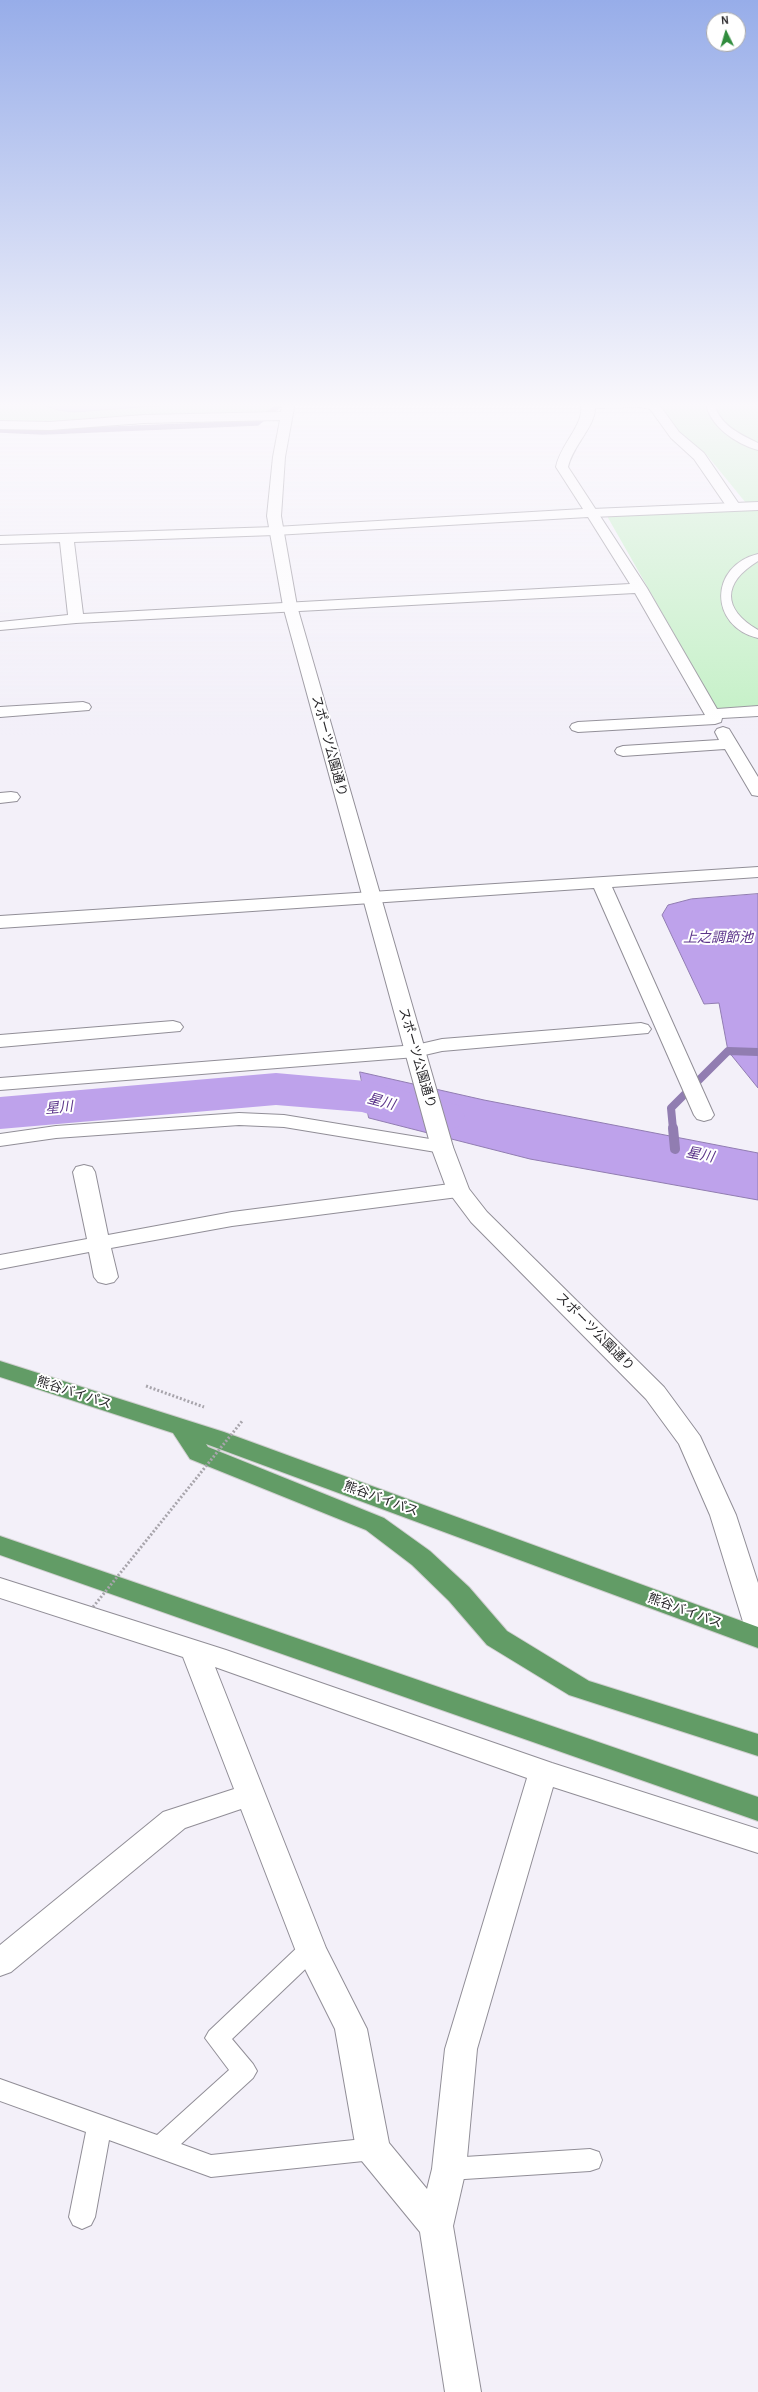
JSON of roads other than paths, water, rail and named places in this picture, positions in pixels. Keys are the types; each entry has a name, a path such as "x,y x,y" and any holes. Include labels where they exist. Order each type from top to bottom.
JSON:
{"highway":[{"name":"熊谷バイパス","path":"0,1369 216,1438 758,1638"},
{"path":"182,1428 199,1453 375,1524 421,1558 458,1594 497,1638 579,1688 758,1745"},
{"path":"0,1545 758,1809"}],"street":[{"name":"スポーツ公園通り","path":"275,514 275,531 290,606 371,898 418,1057 442,1147 458,1190 479,1217 655,1393 691,1442 723,1515 758,1624"},
{"path":"0,540 275,531 581,514"},
{"path":"592,514 640,588 758,791"},
{"path":"67,539 76,619"},
{"path":"0,626 76,619 290,606 640,588"},
{"path":"0,712 83,707"},
{"path":"578,727 758,711"},
{"path":"624,750 730,744"},
{"path":"0,922 758,872"},
{"path":"601,882 704,1115"},
{"path":"0,1041 172,1026"},
{"path":"0,1084 418,1057 442,1045 641,1029"},
{"path":"0,1140 56,1132 239,1119 284,1121 442,1147"},
{"path":"84,1172 106,1277"},
{"path":"0,1262 232,1219 458,1190"},
{"path":"0,1588 194,1650 543,1772 758,1841"},
{"path":"194,1650 252,1794 311,1949 351,2029 373,2149 436,2226"},
{"path":"463,2392 436,2226 449,2169 461,2049 543,1772"},
{"path":"0,1962 174,1820 252,1794"}],"lane":[{"path":"758,557 741,566 728,583 725,594 726,606 735,619 758,635"},
{"path":"160,2148 245,2071 216,2038 311,1949"},
{"path":"0,2090 211,2166 373,2149"},
{"path":"82,2217 99,2126"},
{"path":"449,2169 590,2160"}],"water":[{"name":"上之調節池","path":"758,894 758,1088 728,1051 719,1003 704,1004 662,915 668,905 691,899"},
{"path":"360,1072 484,1100 758,1153 758,1200 530,1159 369,1118"}],"waterway":[{"path":"673,1129 671,1108 728,1051 758,1052"},
{"name":"星川","path":"0,1113 276,1089 366,1097 420,1113 439,1116"},
{"path":"673,1128 675,1149"}]}
